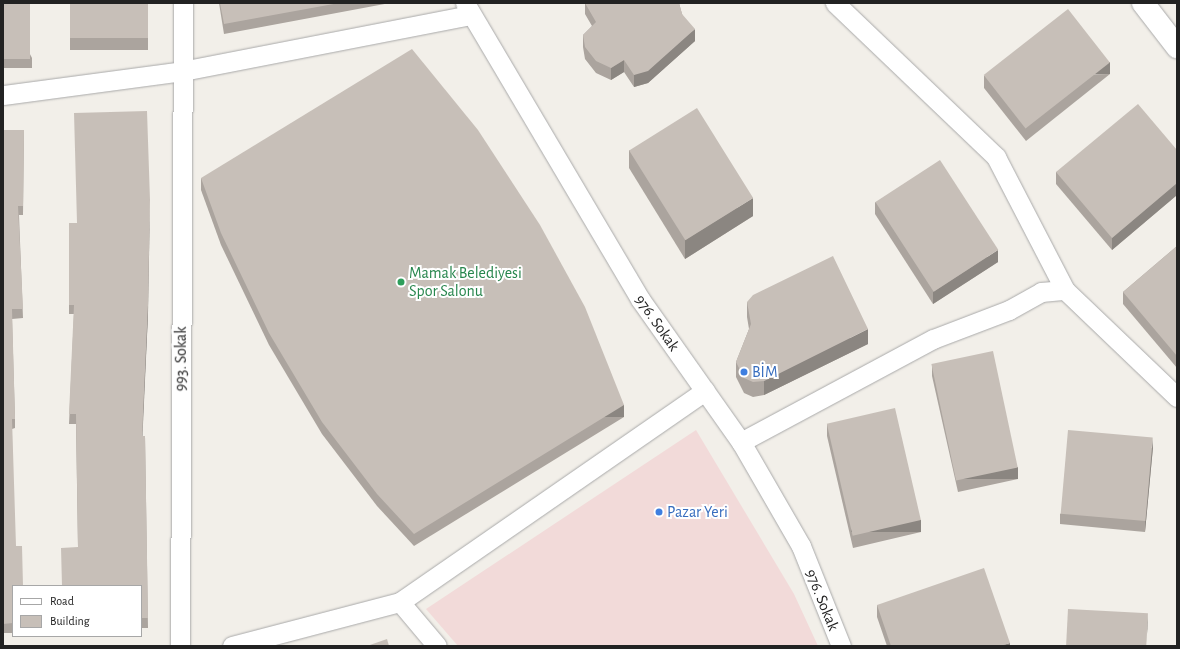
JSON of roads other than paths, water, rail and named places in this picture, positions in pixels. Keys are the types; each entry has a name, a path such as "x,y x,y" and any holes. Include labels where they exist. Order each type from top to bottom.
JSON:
{"street":[{"name":"993. Sokak","path":"180,646 183,3"},
{"path":"835,3 996,157 1065,290 1177,397"},
{"path":"1143,3 1177,48"},
{"path":"3,95 182,71 468,9"},
{"name":"976. Sokak","path":"468,9 640,299 741,442 801,546 840,646"},
{"path":"741,442 933,339 1009,310 1041,292 1065,290"},
{"path":"232,646 400,602 705,391"},
{"path":"400,602 437,646"}],"place":[{"name":"Mamak Belediyesi Spor Salonu","path":"401,282"},
{"name":"BİM","path":"744,372"},
{"name":"Pazar Yeri","path":"659,512"}]}
